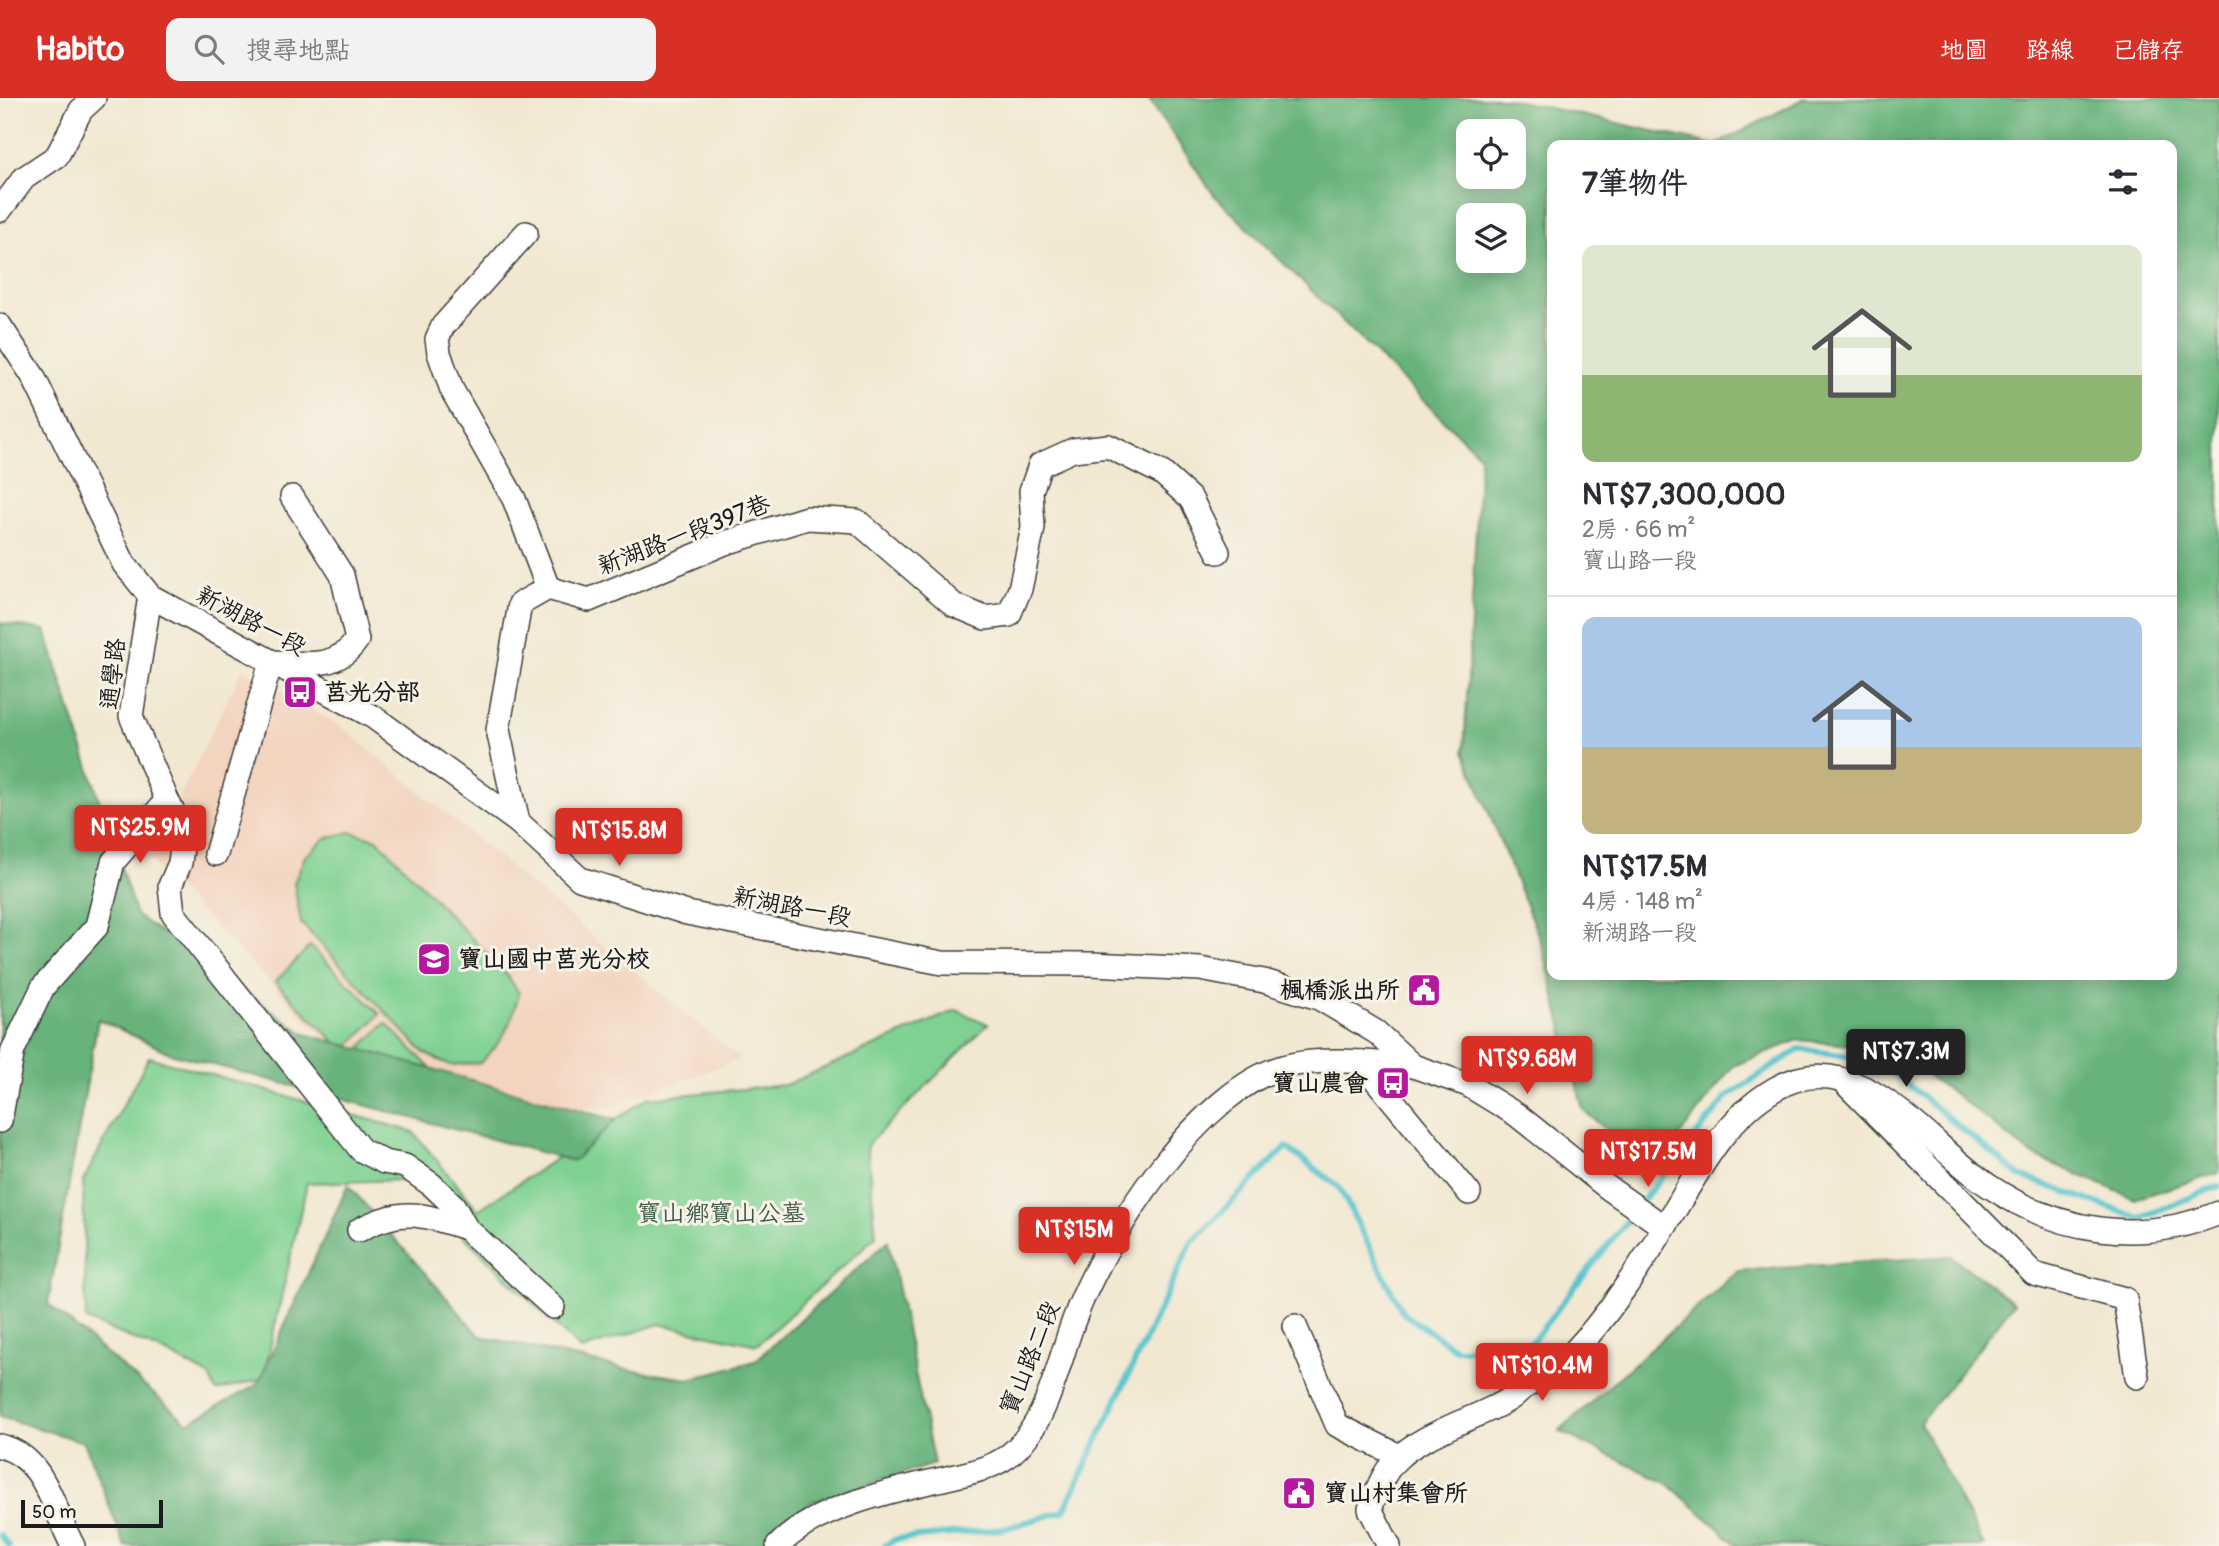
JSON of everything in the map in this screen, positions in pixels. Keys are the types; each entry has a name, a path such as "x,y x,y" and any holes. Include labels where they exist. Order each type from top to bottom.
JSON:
{"street":[{"path":"0,210 24,178 57,156 81,110 94,98"},
{"path":"518,822 498,730 520,604 548,588 514,499 452,390 437,339 443,326 526,233"},
{"name":"新湖路一段","path":"0,327 33,376 124,564 150,596 372,716 518,822 580,879 687,913 942,962 1200,969 1264,981 1319,998 1376,1031 1413,1066 1468,1085 1517,1115 1607,1187 1664,1227"},
{"name":"新湖路一段397巷","path":"548,588 589,600 725,543 807,518 857,521 954,604 985,618 1009,615 1020,589 1033,528 1031,491 1040,465 1073,450 1108,446 1162,472 1191,499 1218,552"},
{"path":"216,854 271,662 321,664 347,654 357,640 342,575 292,497"},
{"name":"通學路","path":"150,596 131,716 184,833 180,863 170,886 173,913 360,1150 384,1163 405,1166 432,1185 453,1205 466,1228"},
{"path":"0,1121 13,1050 43,987 97,926 113,862 167,800"},
{"path":"1361,1062 1469,1193"},
{"name":"寶山路二段","path":"778,1546 807,1525 845,1507 890,1491 988,1466 1007,1457 1038,1421 1079,1305 1107,1251 1142,1194 1185,1139 1222,1100 1264,1075 1290,1065 1361,1062 1413,1066"},
{"path":"1390,1546 1370,1509 1382,1477 1399,1456 1437,1433 1509,1400 1523,1388 1555,1373 1588,1337 1664,1227 1714,1146 1750,1108 1776,1088 1808,1076 1838,1077 1880,1096 1988,1186 2040,1215 2092,1231 2151,1232 2219,1213"},
{"path":"1838,1077 2034,1274 2125,1299 2137,1377"},
{"path":"359,1230 382,1217 403,1213 466,1228 553,1307"},
{"path":"1295,1326 1337,1425 1399,1456"},
{"path":"0,1446 21,1454 39,1472 73,1546"}],"shaded area":[{"name":"寶山國中莒光分校","path":"243,668 346,730 740,1059 610,1107 399,1115 149,859"}],"green space":[{"path":"1148,98 1505,98 1694,140 1547,140 1547,965 1542,945 1464,751 1480,456 1214,195"},
{"path":"1805,98 2219,98 2219,1173 2135,1199 2032,1155 1961,1099 1890,1049 1798,1040 1733,1066 1664,1156 1616,1138 1583,1110 1551,980 2177,980 2177,140 1725,140"},
{"path":"0,623 45,630 136,915 305,1034 616,1120 573,1161 170,1053 98,1019 48,1304 188,1423 258,1384 348,1185 480,1336 629,1370 689,1379 755,1361 888,1241 934,1464 811,1502 762,1546 125,1546 84,1442 0,1417"},
{"path":"351,832 377,839 506,974 519,993 505,1031 480,1063 449,1065 424,1053 301,923 294,883 305,856 326,838"},
{"path":"310,946 380,1014 344,1051 275,982"},
{"name":"寶山鄉寶山公墓","path":"956,1010 988,1024 867,1145 876,1236 757,1345 659,1324 581,1350 406,1180 307,1183 263,1379 216,1391 209,1376 169,1354 86,1320 83,1181 149,1057 413,1132 478,1210 648,1098 785,1085"},
{"path":"386,1023 445,1083 353,1055"},
{"path":"1951,1256 2014,1303 1920,1423 1984,1546 1738,1546 1667,1483 1559,1431 1738,1271"}],"waterway":[{"path":"1640,1204 1728,1096 1799,1049 1855,1057 1890,1070 2020,1176 2139,1218 2219,1186"},
{"path":"884,1546 896,1539 1003,1529 1064,1511 1191,1243 1286,1147 1339,1187 1403,1313 1455,1349 1527,1348 1633,1213"},
{"path":"0,1535 9,1546"}],"place":[{"name":"莒光分部","path":"300,692"},
{"name":"寶山國中莒光分校","path":"434,959"},
{"name":"楓橋派出所","path":"1424,990"},
{"name":"寶山農會","path":"1393,1083"},
{"name":"寶山村集會所","path":"1299,1493"}]}
